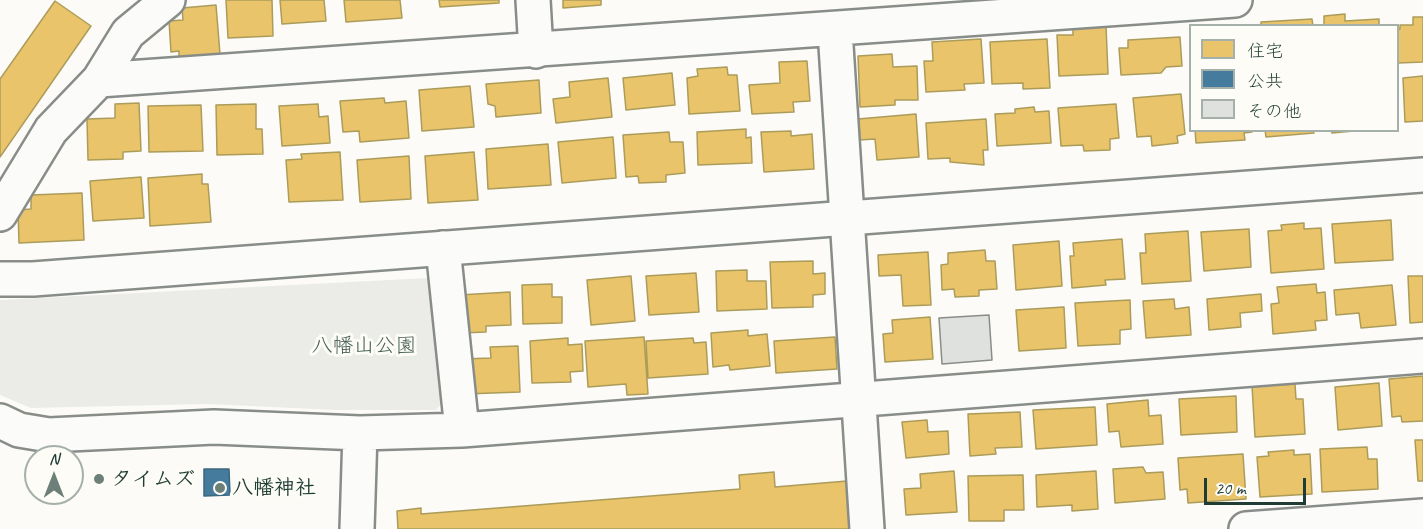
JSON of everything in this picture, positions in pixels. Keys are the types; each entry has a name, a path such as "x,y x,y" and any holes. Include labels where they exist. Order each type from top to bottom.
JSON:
{"street":[{"path":"0,213 51,130 99,80 128,33 168,0"},
{"path":"532,0 536,51"},
{"path":"99,80 836,30 1049,6 1234,0"},
{"path":"836,30 857,398 867,529"},
{"path":"0,279 33,279 1423,175"},
{"path":"443,248 462,430"},
{"path":"0,422 19,430 50,435 214,427 360,433 462,430 1423,356"},
{"path":"357,529 360,433"},
{"path":"1246,529 1423,516"}],"green space":[{"name":"八幡山公園","path":"428,278 438,287 446,398 436,410 336,410 206,404 31,408 0,395 0,300"}],"building: 住宅":[{"path":"226,0 272,0 273,36 228,38"},
{"path":"280,0 324,0 326,21 282,24"},
{"path":"344,0 400,0 402,18 346,22"},
{"path":"439,0 499,0 499,3 440,7"},
{"path":"563,0 601,0 601,5 563,8"},
{"path":"55,1 91,26 0,157 0,79"},
{"path":"216,5 220,54 179,57 179,51 171,52 169,21 183,20 182,8"},
{"path":"1345,14 1345,21 1379,19 1379,24 1324,24 1324,16"},
{"path":"1413,17 1423,17 1423,62 1399,63 1400,25 1413,25"},
{"path":"1312,19 1313,24 1261,24 1261,22"},
{"path":"1106,26 1108,74 1059,76 1057,35 1073,35 1073,27"},
{"path":"1180,37 1182,66 1166,67 1161,73 1121,75 1119,48 1128,48 1128,40"},
{"path":"981,39 984,83 964,84 965,90 926,92 924,61 933,61 932,42"},
{"path":"1047,39 1050,88 1023,89 1023,83 992,84 990,42"},
{"path":"892,54 893,67 917,66 918,100 895,100 895,105 860,107 858,56"},
{"path":"807,61 810,101 793,102 794,112 752,114 749,85 780,83 779,62"},
{"path":"727,67 728,75 737,75 740,111 689,114 687,78 698,76 697,69"},
{"path":"672,73 675,105 626,110 623,78"},
{"path":"1423,76 1423,121 1405,122 1403,78"},
{"path":"608,78 612,117 556,123 553,99 570,97 569,82"},
{"path":"539,80 541,113 496,117 495,106 488,104 486,84"},
{"path":"470,86 474,127 422,131 419,90"},
{"path":"1181,94 1185,134 1177,136 1178,143 1152,146 1151,136 1137,137 1133,98"},
{"path":"384,98 385,103 406,101 409,138 360,142 359,131 343,132 340,101"},
{"path":"139,103 141,151 123,152 123,159 88,160 87,119 115,118 115,104"},
{"path":"256,104 256,129 262,129 263,154 217,155 216,105"},
{"path":"318,104 319,117 328,116 330,143 282,146 279,106"},
{"path":"1116,104 1119,138 1110,139 1110,150 1084,151 1083,145 1061,146 1058,108"},
{"path":"201,105 203,151 149,152 148,106"},
{"path":"1034,107 1035,112 1049,111 1051,143 997,146 995,114 1015,113 1015,109"},
{"path":"916,114 919,157 877,160 875,139 859,140 858,119"},
{"path":"986,119 988,150 983,150 984,165 950,162 950,158 928,159 926,123"},
{"path":"746,129 746,138 751,137 752,163 698,165 697,132"},
{"path":"791,131 791,136 812,134 814,169 764,172 761,132"},
{"path":"669,132 670,142 683,142 685,173 666,175 666,182 639,183 638,176 626,177 623,135"},
{"path":"1195,132 1252,132 1244,133 1245,140 1196,143"},
{"path":"1265,132 1314,133 1266,137"},
{"path":"613,137 616,178 562,183 558,142"},
{"path":"548,144 551,185 488,189 486,149"},
{"path":"340,152 343,200 289,202 286,160 302,159 301,154"},
{"path":"474,152 478,200 428,203 425,156"},
{"path":"409,156 411,199 360,202 357,160"},
{"path":"202,174 202,184 208,184 211,222 150,226 148,178"},
{"path":"141,177 144,218 93,221 90,181"},
{"path":"82,193 84,240 19,243 18,210 31,209 31,195"},
{"path":"1391,220 1393,260 1335,263 1332,224"},
{"path":"1304,223 1304,229 1321,228 1324,269 1271,273 1268,231 1282,230 1281,225"},
{"path":"1249,229 1251,267 1204,271 1201,232"},
{"path":"1188,231 1191,281 1142,284 1140,253 1146,253 1145,234"},
{"path":"1122,239 1125,279 1105,280 1106,285 1072,288 1070,256 1074,256 1073,243"},
{"path":"1059,241 1062,286 1016,290 1013,245"},
{"path":"985,250 986,261 995,261 997,289 979,290 979,296 955,297 954,289 942,290 941,265 948,264 948,253"},
{"path":"928,252 931,305 903,306 901,275 879,276 878,255"},
{"path":"813,261 813,274 825,273 825,294 813,295 813,307 772,308 770,262"},
{"path":"747,270 747,281 766,281 767,309 717,311 716,271"},
{"path":"696,273 699,312 649,315 646,276"},
{"path":"631,276 635,321 591,325 587,280"},
{"path":"1408,276 1423,276 1423,322 1410,323"},
{"path":"552,284 552,297 562,297 562,323 523,324 522,285"},
{"path":"1316,284 1317,293 1325,292 1327,320 1315,321 1316,330 1273,334 1271,304 1279,303 1277,287"},
{"path":"1392,285 1396,325 1361,328 1359,313 1336,315 1334,290"},
{"path":"510,292 511,325 486,326 486,332 462,333 459,295"},
{"path":"1261,294 1262,311 1240,313 1241,327 1209,330 1207,299"},
{"path":"1174,299 1175,309 1189,307 1191,335 1146,338 1143,301"},
{"path":"1130,300 1131,329 1120,330 1120,344 1078,346 1075,303"},
{"path":"1064,307 1066,348 1019,351 1016,310"},
{"path":"930,317 933,359 885,362 883,334 893,333 892,320"},
{"path":"748,330 748,336 767,334 770,366 730,370 729,365 713,367 711,333"},
{"path":"644,337 648,394 627,395 626,384 588,387 585,341"},
{"path":"835,337 837,369 776,373 774,341"},
{"path":"568,338 568,345 582,344 583,371 570,372 571,382 532,383 530,341"},
{"path":"693,338 694,343 706,342 708,374 648,378 646,341"},
{"path":"518,346 520,392 465,394 463,359 491,358 490,347"},
{"path":"1423,376 1423,421 1402,422 1401,416 1392,417 1389,379"},
{"path":"1379,383 1382,426 1338,430 1335,387"},
{"path":"1295,384 1296,399 1303,399 1305,434 1255,437 1252,386"},
{"path":"1236,396 1237,432 1181,435 1179,399"},
{"path":"1148,400 1149,416 1161,415 1163,444 1121,447 1119,431 1109,432 1107,404"},
{"path":"1095,407 1097,445 1036,449 1033,410"},
{"path":"1020,412 1022,447 995,448 996,454 970,456 968,414"},
{"path":"927,420 928,432 948,431 949,454 906,458 902,422"},
{"path":"1415,440 1423,440 1423,481 1418,481"},
{"path":"1367,447 1368,459 1377,459 1378,489 1322,492 1320,449"},
{"path":"1294,450 1294,455 1310,454 1312,494 1260,497 1257,457 1269,456 1268,452"},
{"path":"1243,454 1246,499 1188,503 1187,489 1180,490 1178,458"},
{"path":"1143,467 1146,473 1163,472 1165,499 1115,503 1113,469"},
{"path":"954,471 957,512 906,515 904,489 921,488 920,474"},
{"path":"1096,471 1098,509 1072,511 1072,505 1037,507 1036,475"},
{"path":"774,472 775,487 859,480 863,529 398,529 397,511 421,508 421,514 740,489 739,475"},
{"path":"1023,475 1024,510 1004,510 1004,521 969,521 968,476"}],"building: 公共":[{"path":"204,469 229,469 230,495 204,496"}],"building: その他":[{"path":"989,315 992,360 942,364 939,318"}],"place":[{"name":"タイムズ","path":"99,479"},
{"name":"八幡神社","path":"220,488"}]}
